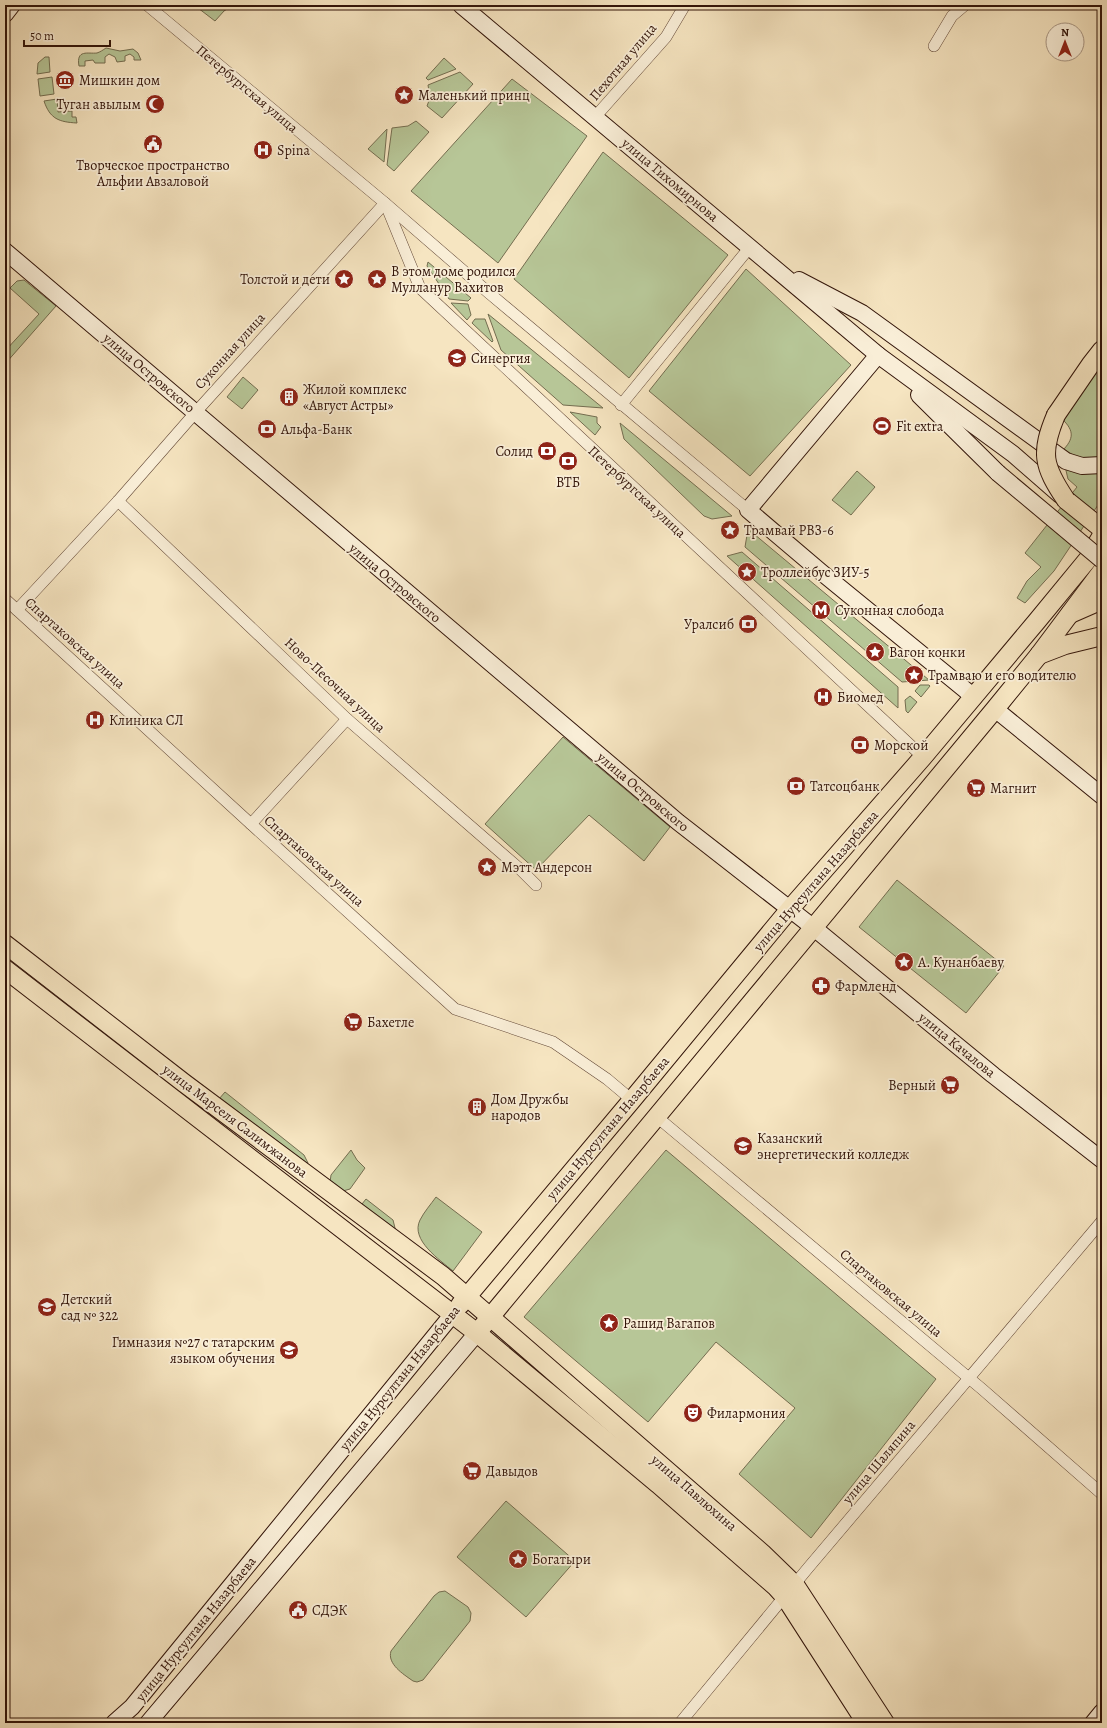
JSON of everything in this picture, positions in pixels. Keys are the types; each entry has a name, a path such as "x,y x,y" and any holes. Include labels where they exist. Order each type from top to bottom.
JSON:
{"main road":[{"path":"5,14 12,5"},
{"name":"улица Тихомирнова","path":"461,5 878,355"},
{"name":"улица Островского","path":"5,251 678,822 814,928"},
{"path":"774,267 862,313 1066,461 1082,466 1102,465"},
{"path":"1066,500 1052,479 1046,465 1045,449 1048,433 1056,415 1102,350"},
{"path":"878,355 1013,454 1102,529"},
{"path":"878,355 998,473 1102,560"},
{"path":"748,510 878,355"},
{"name":"Петербургская улица","path":"748,510 974,697"},
{"name":"улица Нурсултана Назарбаева","path":"114,1723 132,1707 466,1296 632,1100 789,910 974,697 1088,559 1102,535"},
{"name":"улица Нурсултана Назарбаева","path":"148,1723 477,1334 814,928 1039,655 1102,571"},
{"path":"1069,614 1102,600"},
{"path":"1039,655 1065,645 1102,636"},
{"path":"995,709 1102,796"},
{"name":"улица Качалова","path":"814,928 990,1072 1102,1160"},
{"name":"улица Марселя Салимжанова","path":"5,944 184,1083 443,1276 466,1296"},
{"name":"улица Павлюхина","path":"5,969 477,1334 658,1484 776,1587 790,1591 866,1723"},
{"name":"улица Павлюхина","path":"466,1296 762,1552 885,1723"},
{"path":"1093,1723 1102,1712"}],"street":[{"name":"Петербургская улица","path":"147,5 385,203 748,510"},
{"name":"Пехотная улица","path":"596,117 666,36 684,5"},
{"path":"934,46 952,16 965,5"},
{"name":"Петербургская улица","path":"385,203 420,288 923,757"},
{"name":"Суконная улица","path":"17,610 118,501 195,412 385,203"},
{"path":"622,404 750,247"},
{"name":"Ново-Песочная улица","path":"118,501 348,719 521,870 536,885"},
{"name":"Спартаковская улица","path":"5,599 455,1008 553,1042 607,1079 632,1100"},
{"path":"251,824 348,719"},
{"name":"Спартаковская улица","path":"657,1117 969,1378 1102,1494"},
{"name":"улица Шаляпина","path":"680,1723 1102,1221"}],"green space":[{"path":"201,5 233,5 224,11 215,21 198,8"},
{"path":"106,48 120,51 133,49 138,53 141,60 134,60 134,57 130,54 125,56 125,61 117,62 115,57 109,54 105,57 105,63 95,63 93,60 85,61 85,66 79,66 79,57 81,55 87,53 97,53"},
{"path":"45,57 49,57 50,72 37,74 38,63"},
{"path":"444,58 456,69 428,80 426,78"},
{"path":"460,72 473,84 442,118 427,106 430,98 428,85"},
{"path":"52,77 54,94 40,96 38,79"},
{"path":"512,79 587,136 498,263 411,191"},
{"path":"57,99 58,112 72,111 72,117 76,117 77,123 65,122 52,116 44,101"},
{"path":"416,121 429,132 394,171 387,165 392,128 408,126"},
{"path":"387,129 384,162 368,149"},
{"path":"603,152 728,255 629,378 514,279"},
{"path":"428,262 471,298 468,301 449,299 427,266"},
{"path":"746,269 851,365 750,476 649,391"},
{"path":"24,280 56,306 5,364 5,351 39,314 10,288 17,281"},
{"path":"451,303 468,304 471,315 467,320"},
{"path":"488,314 603,408 563,405 501,350"},
{"path":"475,319 485,319 493,341 492,342 472,323"},
{"path":"1102,360 1102,460 1092,461 1077,457 1064,449 1070,441 1071,433 1068,426 1061,418"},
{"path":"243,377 258,390 242,409 227,397"},
{"path":"570,412 597,417 597,423 601,427 595,435"},
{"path":"620,423 732,516 712,519 704,516 624,439"},
{"path":"1064,462 1102,471 1102,499 1054,571 1025,603 1017,598 1027,581 1041,567 1025,553 1077,487 1068,479"},
{"path":"857,471 875,487 851,515 832,500"},
{"path":"748,529 929,680 902,682 745,547"},
{"path":"742,552 898,687 898,708 727,556"},
{"path":"920,685 930,686 921,697 915,691"},
{"path":"910,696 917,702 908,713 906,711 905,700"},
{"path":"563,737 670,827 644,861 589,815 536,870 485,824"},
{"path":"897,880 1004,966 966,1013 859,927"},
{"path":"225,1092 304,1155 308,1163 300,1164 219,1099"},
{"path":"351,1150 357,1160 365,1168 350,1189 343,1191 330,1182 331,1175"},
{"path":"666,1150 936,1379 811,1538 739,1474 795,1408 716,1342 648,1422 524,1317"},
{"path":"436,1197 482,1232 453,1271 428,1249 419,1235 418,1227 420,1220"},
{"path":"366,1199 393,1220 397,1236 363,1209 362,1204"},
{"path":"506,1501 575,1561 526,1617 457,1557"},
{"path":"445,1591 468,1607 471,1613 470,1621 423,1680 417,1682 413,1681 401,1672 391,1660 391,1651 434,1596 439,1592"}],"place":[{"name":"Мишкин дом","path":"65,80"},
{"name":"Маленький принц","path":"404,95"},
{"name":"Туган авылым","path":"155,104"},
{"name":"Творческое пространство Альфии Авзаловой","path":"153,144"},
{"name":"Spina","path":"263,150"},
{"name":"Толстой и дети","path":"344,279"},
{"name":"В этом доме родился Мулланур Вахитов","path":"377,279"},
{"name":"Синергия","path":"457,358"},
{"name":"Жилой комплекс «Август Астры»","path":"289,397"},
{"name":"Fit extra","path":"882,426"},
{"name":"Альфа-Банк","path":"267,429"},
{"name":"Солид","path":"547,451"},
{"name":"ВТБ","path":"568,461"},
{"name":"Трамвай РВЗ-6","path":"730,530"},
{"name":"Троллейбус ЗИУ-5","path":"747,572"},
{"name":"Суконная слобода","path":"821,610"},
{"name":"Уралсиб","path":"748,624"},
{"name":"Вагон конки","path":"875,652"},
{"name":"Трамваю и его водителю","path":"914,675"},
{"name":"Биомед","path":"823,697"},
{"name":"Клиника СЛ","path":"95,720"},
{"name":"Морской","path":"860,745"},
{"name":"Татсоцбанк","path":"796,786"},
{"name":"Магнит","path":"976,788"},
{"name":"Мэтт Андерсон","path":"487,867"},
{"name":"А. Кунанбаеву","path":"904,962"},
{"name":"Фармленд","path":"821,986"},
{"name":"Бахетле","path":"353,1022"},
{"name":"Верный","path":"950,1085"},
{"name":"Дом Дружбы народов","path":"477,1107"},
{"name":"Казанский энергетический колледж","path":"743,1146"},
{"name":"Детский сад № 322","path":"47,1307"},
{"name":"Рашид Вагапов","path":"609,1323"},
{"name":"Гимназия №27 с татарским языком обучения","path":"289,1350"},
{"name":"Филармония","path":"693,1413"},
{"name":"Давыдов","path":"472,1471"},
{"name":"Богатыри","path":"518,1559"},
{"name":"СДЭК","path":"298,1610"}]}
